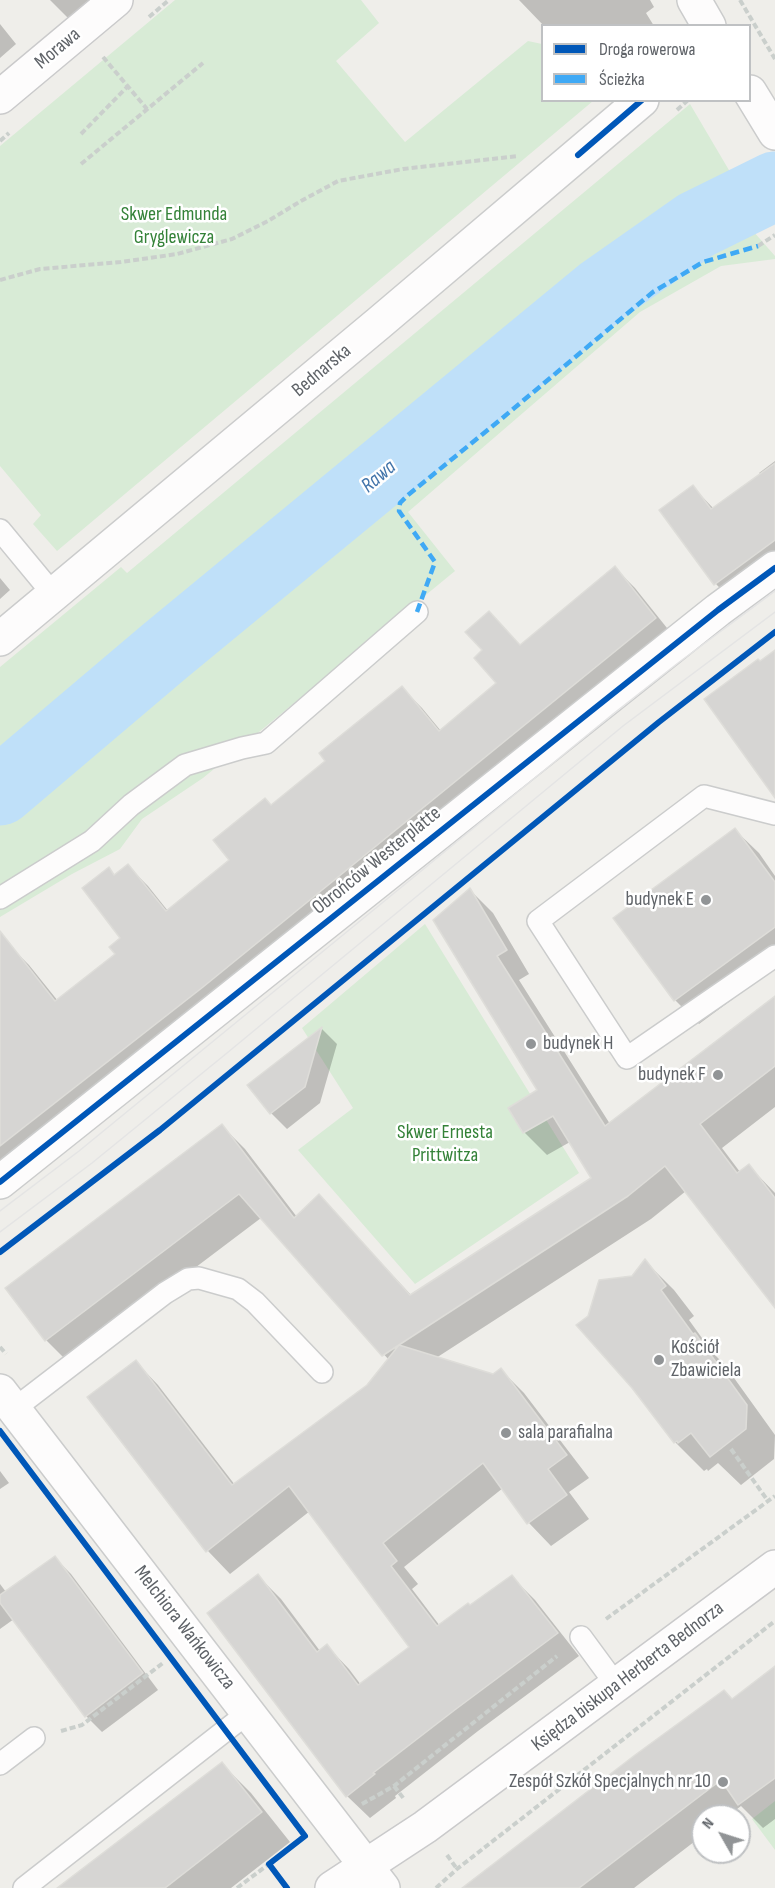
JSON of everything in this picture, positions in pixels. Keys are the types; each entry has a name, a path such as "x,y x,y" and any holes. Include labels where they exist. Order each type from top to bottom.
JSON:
{"street":[{"name":"Morawa","path":"0,97 116,0"},
{"path":"694,0 708,24"},
{"path":"751,94 775,133"},
{"name":"Bednarska","path":"0,639 640,102"},
{"name":"Obrońców Westerplatte","path":"0,1182 708,618 775,568"},
{"name":"Melchiora Wańkowicza","path":"7,1400 375,1876"},
{"name":"Księdza biskupa Herberta Bednorza","path":"332,1888 375,1876 425,1827 775,1567"}],"lane":[{"path":"0,530 53,594"},
{"path":"0,898 92,841 131,805 185,765 266,743 417,612"},
{"path":"775,814 704,796 538,921 627,1058 775,956"},
{"path":"7,1400 165,1293 188,1279 199,1278 238,1289 255,1302 322,1372"},
{"path":"581,1637 617,1686"},
{"path":"24,1888 249,1712"},
{"path":"0,1764 34,1738"}],"path":[{"path":"740,0 775,59"},
{"path":"102,56 147,109"},
{"path":"81,164 204,63"},
{"path":"81,134 128,86"},
{"path":"0,280 40,269 121,262 177,254 232,239 338,181 404,170 520,156"},
{"path":"758,246 775,235"},
{"path":"731,1449 768,1501"},
{"path":"335,1824 362,1804 394,1786 581,1637 775,1496"},
{"path":"436,1888 466,1861 775,1621"},
{"path":"34,1738 82,1725 171,1657"},
{"path":"237,1888 268,1864"}],"green space":[{"name":"Skwer Edmunda Gryglewicza","path":"175,0 361,0 379,23 336,61 405,142 528,41 541,44 541,102 592,102 57,551 33,524 41,515 0,466 0,146"},
{"path":"690,104 733,177 657,215 511,331 0,756 0,667 121,567 127,573"},
{"path":"753,231 775,256 775,259 721,266 640,312 408,512 455,571 203,778 142,819 120,849 72,874 0,917 0,819 141,697 623,302 680,262"},
{"name":"Skwer Ernesta Prittwitza","path":"425,924 579,1173 415,1284 298,1150 353,1108 302,1028"},
{"path":"775,1801 775,1850 752,1819"}],"building":[{"path":"775,463 775,540 714,585 659,510 693,485 711,509"},
{"path":"615,566 656,618 203,987 0,1146 0,931 55,1001 115,954 109,947 120,938 82,888 109,867 114,875 128,864 166,911 229,860 213,840 265,798 271,805 325,761 319,753 402,686 439,731 496,683 474,658 482,650 465,632 489,611 520,645"},
{"path":"775,650 775,798 704,699 758,659 760,661"},
{"name":"budynek E","path":"735,828 775,882 775,927 674,1001 613,918"},
{"path":"470,888 507,950 497,956 605,1126 775,996 775,1066 700,1124 737,1173 749,1164 775,1198 775,1308 665,1166 628,1196 382,1356 239,1194 45,1341 5,1288 222,1124 294,1218 319,1194 410,1295 591,1178 553,1116 523,1133 508,1108 537,1090 433,920"},
{"path":"322,1027 305,1087 270,1114 247,1085"},
{"name":"Kościół Zbawiciela","path":"645,1259 666,1286 661,1290 747,1405 746,1429 710,1457 691,1433 678,1443 677,1441 674,1443 632,1388 576,1325 588,1316 599,1280 632,1276"},
{"path":"399,1345 493,1374 501,1368 567,1455 548,1469 567,1495 527,1524 483,1463 383,1543 397,1561 391,1566 437,1626 512,1575 558,1633 373,1773 375,1774 346,1797 207,1613 258,1574 317,1652 327,1644 358,1685 409,1647 289,1486 206,1552 87,1397 136,1360 232,1485 367,1385"},
{"path":"55,1556 143,1673 85,1717 0,1603 0,1595"},
{"path":"775,1666 775,1778 739,1804 721,1780 579,1888 462,1888 635,1755 724,1690 732,1699"},
{"path":"222,1762 262,1812 165,1888 57,1888"}],"waterway":[{"name":"Rawa","path":"0,791 165,651 602,291 696,225 775,186"}],"tram line":[{"path":"0,1211 79,1151 613,714 775,591"},
{"path":"0,1232 92,1163 623,726 775,612"}],"marked path":[{"path":"417,612 435,562 399,511 400,503 653,292 703,262 758,246"}],"cycle path":[{"path":"578,155 640,102"},
{"path":"0,1182 718,610 775,568"},
{"path":"0,1252 160,1130 659,722 775,632"},
{"path":"0,1431 305,1836 269,1864 287,1888"}],"place":[{"name":"budynek E","path":"706,900"},
{"name":"budynek H","path":"531,1044"},
{"name":"budynek F","path":"718,1075"},
{"name":"Kościół Zbawiciela","path":"659,1360"},
{"name":"sala parafialna","path":"506,1433"},
{"name":"Zespół Szkół Specjalnych nr 10","path":"723,1782"}]}
